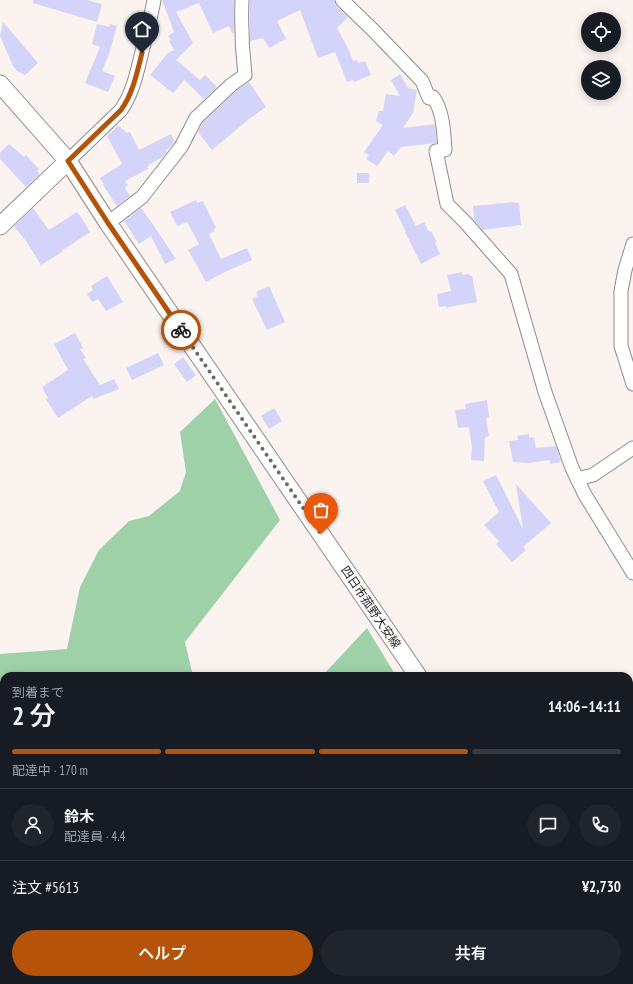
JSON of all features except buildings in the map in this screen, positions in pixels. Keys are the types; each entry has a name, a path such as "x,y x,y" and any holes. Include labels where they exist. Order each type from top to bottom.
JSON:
{"main road":[{"name":"四日市菰野大安線","path":"0,84 68,161 108,223 415,672"},
{"path":"0,226 68,161"}],"street":[{"path":"68,161 121,110 126,103 136,78 154,0"},
{"path":"108,223 142,197 181,147 196,118 245,74 241,21 242,0"},
{"path":"342,0 422,81 429,98 433,97 435,100 443,126 445,150 436,151 447,204 511,274 544,392 572,468 585,495 633,573"},
{"path":"633,244 625,270 621,291 621,346 633,384"},
{"path":"577,479 592,475 633,448"}],"green space":[{"path":"215,399 280,520 185,642 192,672 0,672 0,654 67,649 80,587 99,550 129,521 149,516 180,491 186,472 180,432"},
{"path":"367,628 394,672 326,672"}],"way so far":[{"path":"181,330 321,534"}],"route":[{"path":"142,53 136,78 126,103 121,110 68,161 108,223 181,330"}]}
